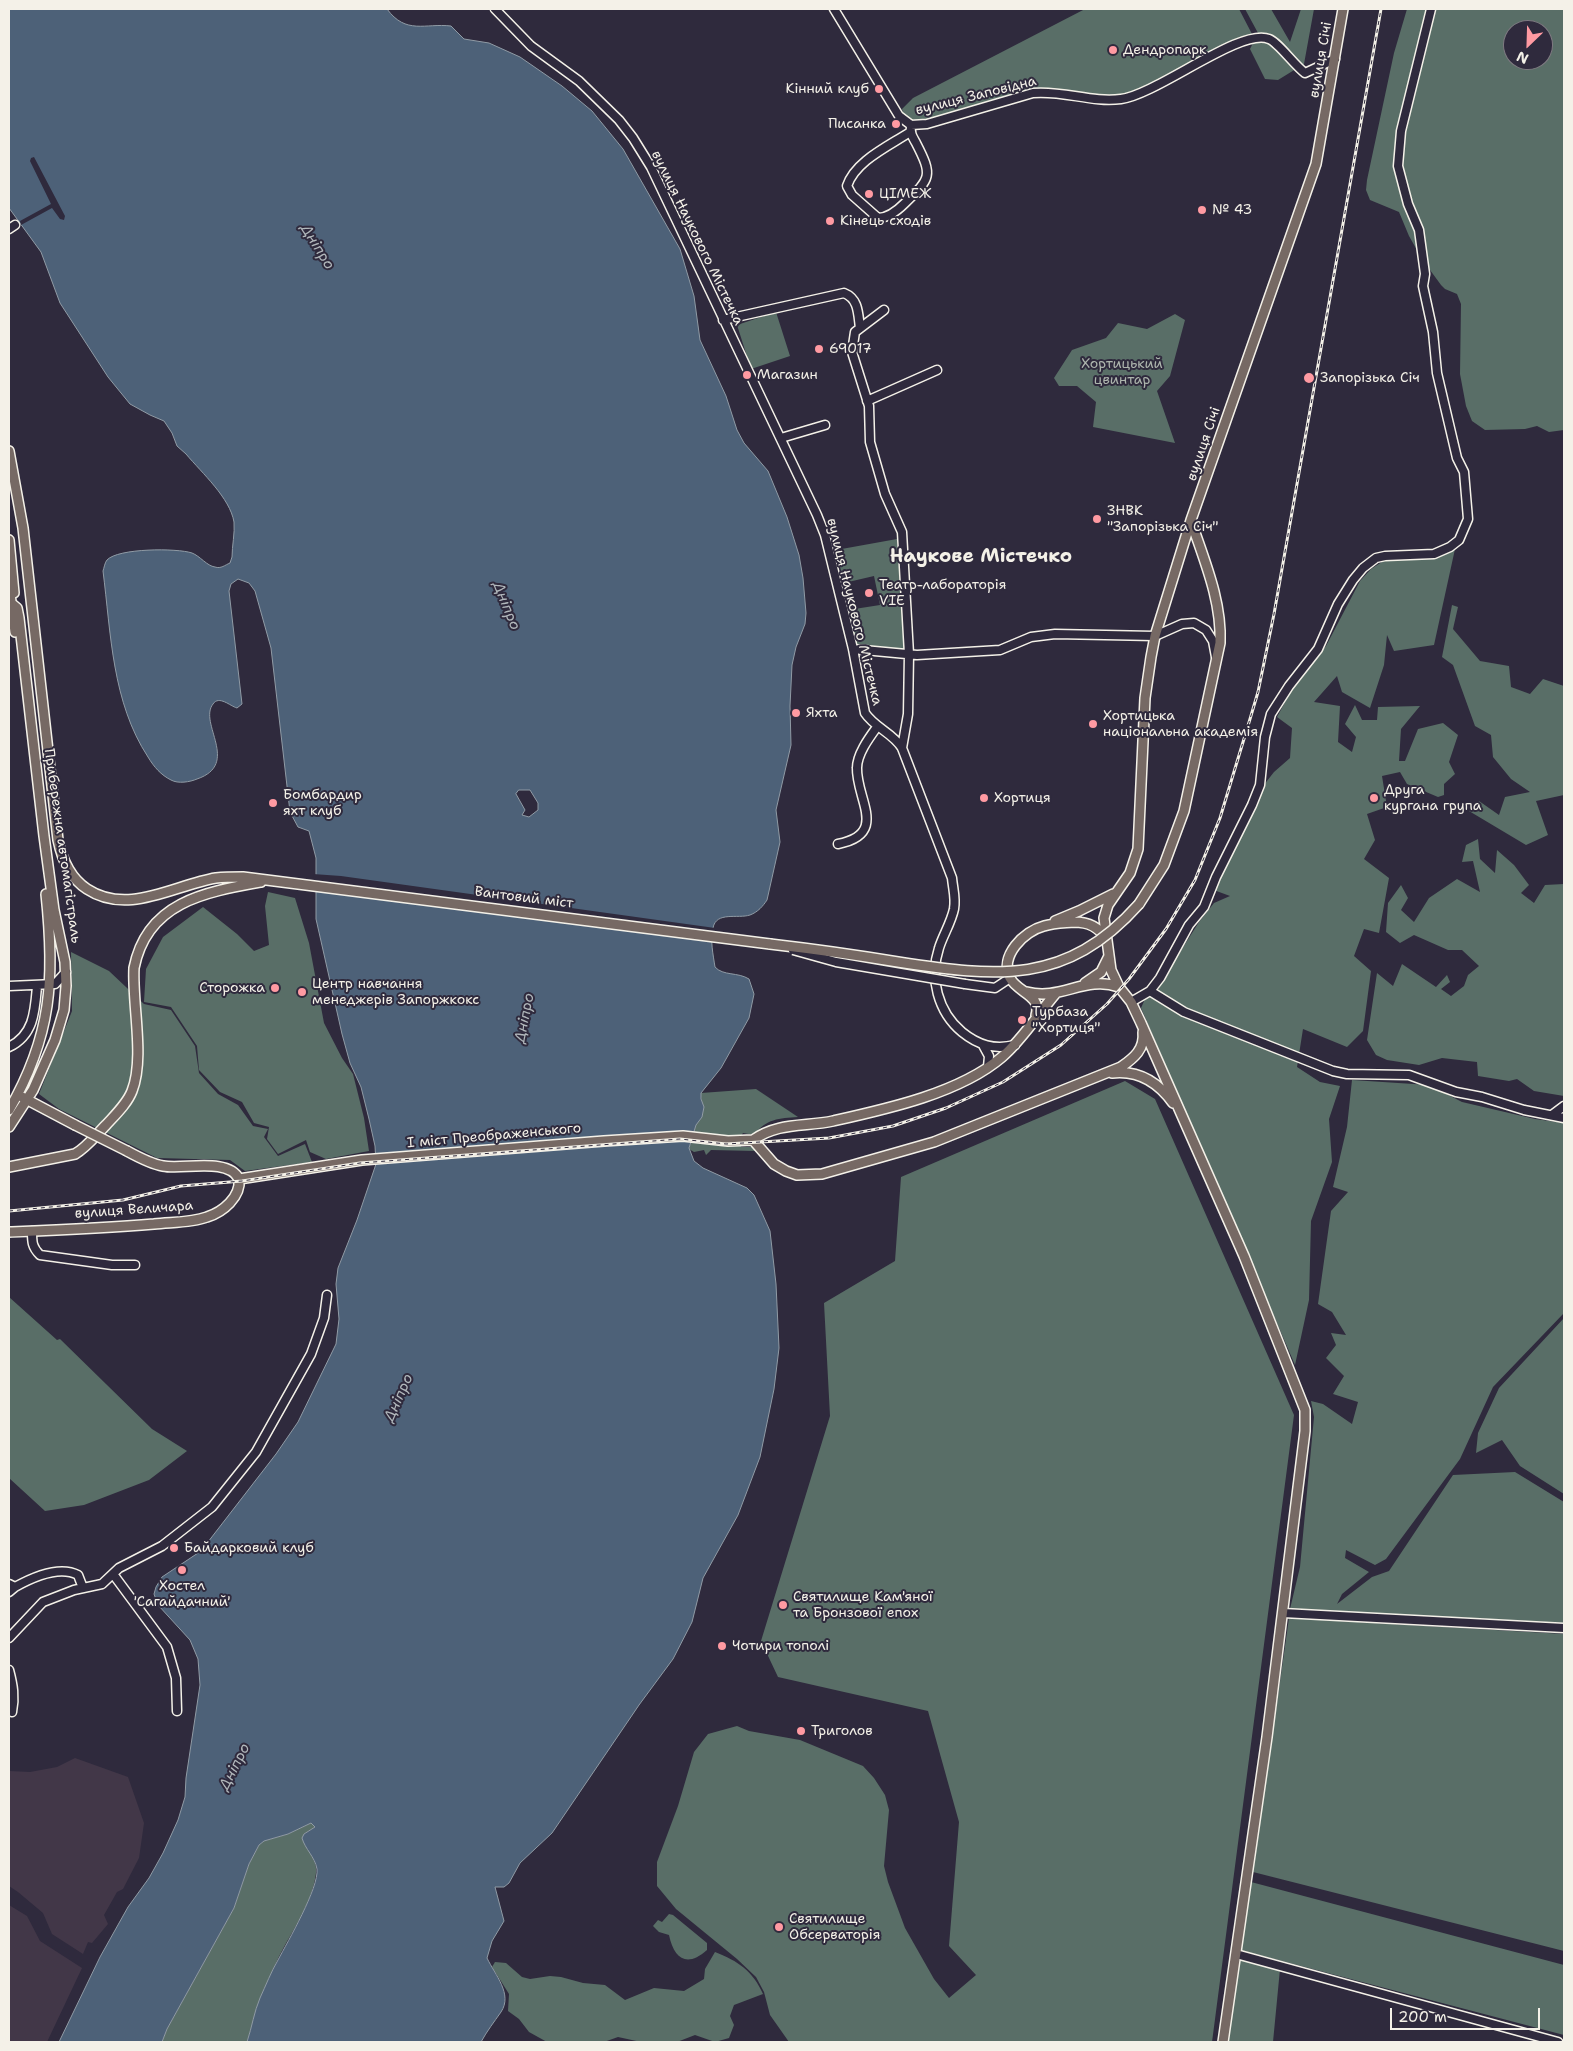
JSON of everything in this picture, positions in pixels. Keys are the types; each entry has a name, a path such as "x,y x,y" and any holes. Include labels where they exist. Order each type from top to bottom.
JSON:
{"main road":[{"name":"вулиця Січі","path":"1108,942 1104,918 1108,905 1130,873 1138,849 1145,698 1155,636 1191,520 1316,164 1343,9"},
{"path":"9,451 23,528 58,840 64,861 71,874 83,886 94,893 118,900 146,897 215,879 243,877 274,879"},
{"name":"Вантовий міст","path":"274,879 770,944 943,969 994,973 1017,972 1036,969 1078,954 1110,932 1139,904 1154,884 1175,840 1184,811 1216,666 1221,624 1218,606 1191,520"},
{"name":"Прибережна автомагістраль","path":"9,540 15,592 10,603"},
{"name":"Прибережна автомагістраль","path":"9,586 48,908 51,985 41,1038 32,1064 9,1110"},
{"name":"Прибережна автомагістраль","path":"9,1127 33,1090 58,1032 65,1000 66,971 54,910 44,836 19,618 17,608 10,603"},
{"path":"9,1168 67,1157 82,1150 122,1106 131,1093 136,1069 134,968 136,955 149,930 172,909 192,899 221,889 274,879"},
{"path":"1034,1020 1038,1005 1032,997 1018,987 1010,978 1008,969 1010,954 1022,938 1043,926 1079,911 1116,892"},
{"path":"1043,926 1070,922 1090,924 1102,932 1108,942 1111,970 1141,1023 1244,1256 1305,1410 1305,1431 1283,1613 1249,1867 1223,2042"},
{"path":"1081,986 1101,972 1109,956"},
{"path":"1025,992 1033,994 1056,993 1100,982 1119,987"},
{"path":"1056,993 1015,1045 988,1067 952,1086 911,1101 830,1121 782,1126 760,1136 755,1142 774,1164 797,1175 822,1174 934,1142 1121,1067 1138,1054 1142,1046 1144,1035 1141,1023"},
{"path":"1107,1074 1130,1073 1152,1081 1171,1100 1182,1118"},
{"path":"19,1092 26,1101 148,1161 166,1167 215,1166 227,1169 242,1179"},
{"name":"I міст Преображенського","path":"242,1179 362,1160 604,1141 683,1136 755,1142"},
{"name":"вулиця Величара","path":"9,1232 144,1224 205,1218 217,1214 230,1203 242,1179"}],"street":[{"name":"вулиця Наукового Містечка","path":"495,9 538,52 579,81 619,120 633,138 651,167 781,438 825,535 853,649 865,714 877,727 897,740 902,748 952,878 955,895 951,918 938,949 935,964 939,1000 956,1026 971,1039 983,1045"},
{"name":"вулиця Заповідна","path":"834,9 899,116 910,128 1033,93 1046,92 1112,100 1130,97 1158,86 1225,48 1257,38 1271,40 1305,73 1335,59"},
{"path":"1130,1002 1150,991 1160,978 1190,925 1204,907 1216,877 1260,785 1267,724 1274,706 1318,649 1338,604 1353,580 1363,568 1376,558 1434,554 1450,547 1459,540 1468,519 1464,472 1457,458 1437,373 1433,332 1423,286 1425,274 1419,230 1408,204 1398,166 1401,131 1431,9"},
{"path":"910,128 928,168 925,180 922,186 899,208 884,218 878,218 852,195 847,186 850,176 864,162 910,128"},
{"path":"723,320 844,293 851,296 855,301 860,328"},
{"path":"884,310 855,332 852,352 867,402 870,442 885,494 902,532 909,654 908,714 902,748"},
{"path":"867,402 937,370"},
{"path":"781,438 825,425"},
{"path":"853,649 929,655 1000,650 1031,637 1055,634 1155,636 1182,624 1194,623 1206,630 1213,641 1216,666"},
{"path":"838,844 852,840 865,831 864,802 857,768 868,740 877,727"},
{"path":"770,944 836,962 965,984 995,988 1010,978"},
{"path":"9,986 51,985 57,983 66,971"},
{"path":"9,1047 26,1035 34,1017 37,986"},
{"path":"1150,991 1184,1012 1333,1072 1409,1075 1456,1092 1482,1097 1524,1110 1564,1118"},
{"path":"983,1045 1004,1048 1015,1045"},
{"path":"983,1045 988,1056 988,1067"},
{"path":"1552,1115 1564,1106"},
{"path":"32,1231 34,1250 40,1254 112,1265 135,1265"},
{"path":"9,1638 43,1602 83,1588 98,1586 136,1558 162,1546 212,1508 256,1452 311,1354 324,1318 327,1295"},
{"path":"11,1587 44,1574 60,1571 78,1575 83,1588"},
{"path":"113,1574 167,1647 176,1678 177,1711"},
{"path":"1283,1613 1564,1628"},
{"path":"9,1670 14,1694 12,1712"},
{"path":"1236,1954 1558,2042"}],"shaded area":[{"path":"75,1758 128,1777 144,1823 139,1858 123,1889 117,1892 104,1915 108,1924 92,1943 88,1942 83,1954 52,1934 43,1913 9,1886 9,1771 30,1772 57,1767"},
{"path":"9,1905 27,1916 40,1941 82,1968 47,2042 9,2042"}],"green space":[{"name":"Дендропарк","path":"1085,9 1239,9 1252,34 1141,93 1121,97 1029,93 922,122 912,121 905,115 902,109 913,98"},
{"path":"1245,9 1271,9 1290,42 1301,9 1314,9 1304,64 1278,80 1265,79 1250,49 1258,33"},
{"path":"1407,9 1564,9 1564,430 1549,432 1537,426 1525,429 1485,430 1472,421 1466,406 1460,374 1461,304 1457,294 1445,289 1441,285 1422,259 1409,236 1399,212 1370,200 1366,190 1394,53"},
{"path":"776,312 790,356 751,369 737,325"},
{"name":"Хортицький цвинтар","path":"1175,314 1185,320 1170,376 1157,391 1175,443 1093,427 1096,402 1077,386 1059,386 1054,378 1072,350 1106,338 1118,323 1147,329"},
{"path":"897,539 905,651 856,646 848,610 880,605 874,576 844,583 836,550"},
{"path":"1455,549 1434,645 1394,651 1387,635 1384,665 1370,708 1342,692 1337,676 1314,702 1340,706 1338,742 1352,752 1356,737 1345,724 1355,705 1362,720 1377,720 1378,707 1420,706 1401,729 1399,761 1405,761 1418,729 1443,723 1458,735 1449,762 1455,774 1444,784 1444,795 1438,797 1407,784 1400,772 1382,776 1387,807 1367,814 1375,840 1364,859 1389,878 1379,933 1364,929 1354,956 1371,971 1363,1031 1347,1047 1303,1029 1297,1067 1320,1082 1340,1086 1329,1119 1332,1162 1311,1221 1309,1300 1295,1365 1141,1008 1145,999 1157,993 1161,982 1199,922 1214,903 1230,896 1211,889 1256,795 1274,772 1290,758 1292,728 1277,717 1290,693 1326,646 1360,581 1371,569 1385,560 1409,556 1429,558"},
{"path":"1452,605 1458,607 1453,629 1480,661 1509,666 1511,687 1530,694 1543,679 1564,686 1564,795 1536,801 1548,835 1526,845 1469,811 1479,801 1499,815 1505,797 1530,792 1511,779 1493,757 1491,735 1475,726 1453,665 1442,657"},
{"path":"1478,839 1480,859 1495,873 1497,850 1514,865 1529,885 1521,893 1534,903 1545,885 1564,884 1564,1096 1534,1091 1517,1079 1509,1081 1478,1076 1477,1062 1442,1058 1419,1065 1387,1060 1376,1055 1367,1040 1377,973 1393,986 1402,964 1436,987 1447,975 1450,982 1441,989 1451,996 1464,986 1468,975 1479,966 1462,950 1448,950 1414,935 1400,943 1386,932 1388,903 1401,885 1408,898 1401,910 1414,922 1429,898 1457,879 1480,892 1473,861 1462,862 1466,845"},
{"path":"268,892 295,898 309,943 324,1023 342,1058 353,1074 364,1118 369,1151 326,1159 310,1152 306,1140 278,1154 267,1139 269,1127 254,1123 242,1102 220,1092 199,1070 197,1046 171,1007 144,1002 146,969 163,937 203,907 237,934 254,951 269,945 265,906"},
{"path":"71,952 109,971 144,1004 171,1010 195,1046 199,1073 218,1094 238,1105 253,1126 268,1129 264,1137 278,1156 305,1144 312,1162 245,1171 230,1160 157,1158 59,1109 39,1094 72,1011"},
{"path":"1352,1080 1429,1085 1462,1102 1535,1119 1564,1123 1564,1313 1493,1387 1460,1459 1386,1559 1375,1565 1346,1550 1345,1558 1369,1572 1342,1594 1337,1604 1372,1577 1389,1571 1453,1475 1515,1472 1564,1502 1564,1623 1290,1609 1300,1567 1314,1417 1311,1401 1323,1404 1352,1424 1358,1402 1333,1394 1344,1376 1326,1358 1336,1345 1331,1333 1346,1335 1332,1312 1318,1304 1331,1211 1348,1192 1333,1187 1347,1127"},
{"path":"1125,1081 1155,1099 1294,1415 1212,2042 789,2042 770,2015 764,1992 756,1977 676,1909 657,1886 657,1862 678,1806 694,1752 708,1734 737,1726 749,1731 800,1740 863,1766 874,1778 885,1795 889,1810 884,1866 905,1928 934,1979 949,1998 976,1975 949,1946 959,1822 928,1711 778,1677 761,1641 830,1416 824,1303 895,1261 901,1177"},
{"path":"756,1089 798,1117 773,1120 754,1135 743,1133 741,1136 741,1147 753,1147 755,1151 711,1150 706,1155 704,1150 694,1152 689,1149 696,1124 702,1117 701,1093"},
{"path":"9,1297 57,1340 60,1339 152,1429 187,1451 149,1480 84,1505 45,1511 9,1478"},
{"path":"1564,1318 1564,1494 1520,1466 1502,1440 1476,1453 1478,1433 1499,1388"},
{"path":"1289,1618 1564,1634 1564,1951 1253,1872"},
{"path":"311,1823 315,1827 304,1834 304,1839 315,1863 314,1885 305,1908 272,1973 247,2042 162,2042 167,2029 234,1908 249,1864 259,1845 264,1841 288,1834"},
{"path":"1251,1882 1564,1965 1564,2035 1240,1950"},
{"path":"669,1914 673,1915 707,1943 707,1950 693,1959 682,1958 678,1955 674,1950 669,1935 659,1932 653,1926 658,1920 662,1922"},
{"path":"715,1952 731,1959 744,1968 755,1979 763,1994 734,2005 730,2016 734,2025 729,2038 715,2042 695,2035 677,2042 641,2042 618,2037 604,2042 547,2042 529,2032 519,2019 508,2011 509,1994 492,1967 495,1962 506,1963 522,1977 530,1979 550,1976 583,1983 605,1985 625,2000 654,1988 684,1991 704,1979 705,1969"},
{"path":"1239,1959 1280,1969 1273,2042 1227,2042"}],"water":[{"name":"Дніпро","path":"9,9 387,9 394,17 409,25 451,26 464,39 489,43 520,57 562,86 592,111 623,149 680,249 694,296 700,340 726,396 737,430 744,443 768,471 787,517 799,555 803,578 805,624 796,647 792,665 791,745 776,810 780,842 767,900 760,909 750,915 718,919 712,933 715,967 722,972 740,975 749,979 754,994 749,1018 721,1068 701,1093 704,1107 702,1117 696,1125 689,1148 694,1161 703,1168 747,1188 754,1195 770,1231 776,1284 779,1348 774,1389 760,1457 738,1515 703,1578 692,1622 673,1659 639,1705 552,1833 520,1863 509,1883 504,1887 495,1887 504,1921 492,1941 487,1958 502,1985 505,1998 501,2012 481,2042 247,2042 260,1998 313,1889 317,1869 302,1838 304,1834 315,1827 311,1823 288,1834 264,1841 259,1845 249,1864 234,1908 167,2029 162,2042 59,2042 100,1957 128,1907 149,1878 163,1853 178,1820 185,1797 186,1778 200,1685 198,1659 190,1640 158,1605 154,1594 156,1587 162,1577 201,1551 276,1454 298,1422 336,1344 339,1319 336,1284 338,1268 376,1164 375,1146 369,1119 361,1087 350,1063 342,1034 316,919 316,858 309,831 298,827 290,812 271,648 255,591 249,583 238,579 231,584 229,591 242,704 237,708 221,701 213,704 210,712 210,722 217,754 216,764 210,772 188,782 171,780 161,773 150,761 136,736 120,691 111,643 103,571 106,561 113,556 135,551 174,550 192,553 212,566 223,566 230,563 232,557 234,522 231,513 214,486 177,446 172,433 164,421 130,404 108,377 60,303 41,252 9,208","holes":["519,790 530,790 538,803 538,810 529,817 522,815 525,810 516,794"]}],"pier":[{"path":"34,157 65,216 64,220 60,219 52,208 21,225 20,221 51,204 30,161"},
{"path":"313,874 341,876 715,928 715,942 314,889"}],"railway":[{"path":"9,1211 123,1200 181,1186 242,1181 360,1163 680,1139 726,1144 829,1138 893,1126 946,1108 1003,1082 1061,1045 1107,1004 1129,979 1166,929 1195,880 1220,818 1258,692 1274,614 1381,9"}],"place":[{"name":"Дендропарк","path":"1113,50"},
{"name":"Кінний клуб","path":"879,89"},
{"name":"Писанка","path":"896,124"},
{"name":"ЦІМЕЖ","path":"869,194"},
{"name":"№ 43","path":"1202,210"},
{"name":"Кінець сходів","path":"830,221"},
{"name":"69017","path":"819,349"},
{"name":"Магазин","path":"747,375"},
{"name":"Запорізька Січ","path":"1309,378"},
{"name":"ЗНВК \"Запорізька Січ\"","path":"1097,519"},
{"name":"Театр-лабораторія VIE","path":"869,593"},
{"name":"Яхта","path":"796,713"},
{"name":"Хортицька національна академія","path":"1093,724"},
{"name":"Хортиця","path":"984,798"},
{"name":"Друга кургана група","path":"1374,798"},
{"name":"Бомбардир яхт клуб","path":"273,803"},
{"name":"Сторожка","path":"275,988"},
{"name":"Центр навчання менеджерів Запоржкокс","path":"302,992"},
{"name":"Турбаза \"Хортиця\"","path":"1022,1020"},
{"name":"Байдарковий клуб","path":"174,1548"},
{"name":"Хостел 'Сагайдачний'","path":"182,1570"},
{"name":"Святилище Кам'яної та Бронзової епох","path":"783,1605"},
{"name":"Чотири тополі","path":"722,1646"},
{"name":"Триголов","path":"801,1731"},
{"name":"Святилище Обсерваторія","path":"779,1927"}],"district":[{"name":"Наукове Містечко","path":"981,557"}]}
